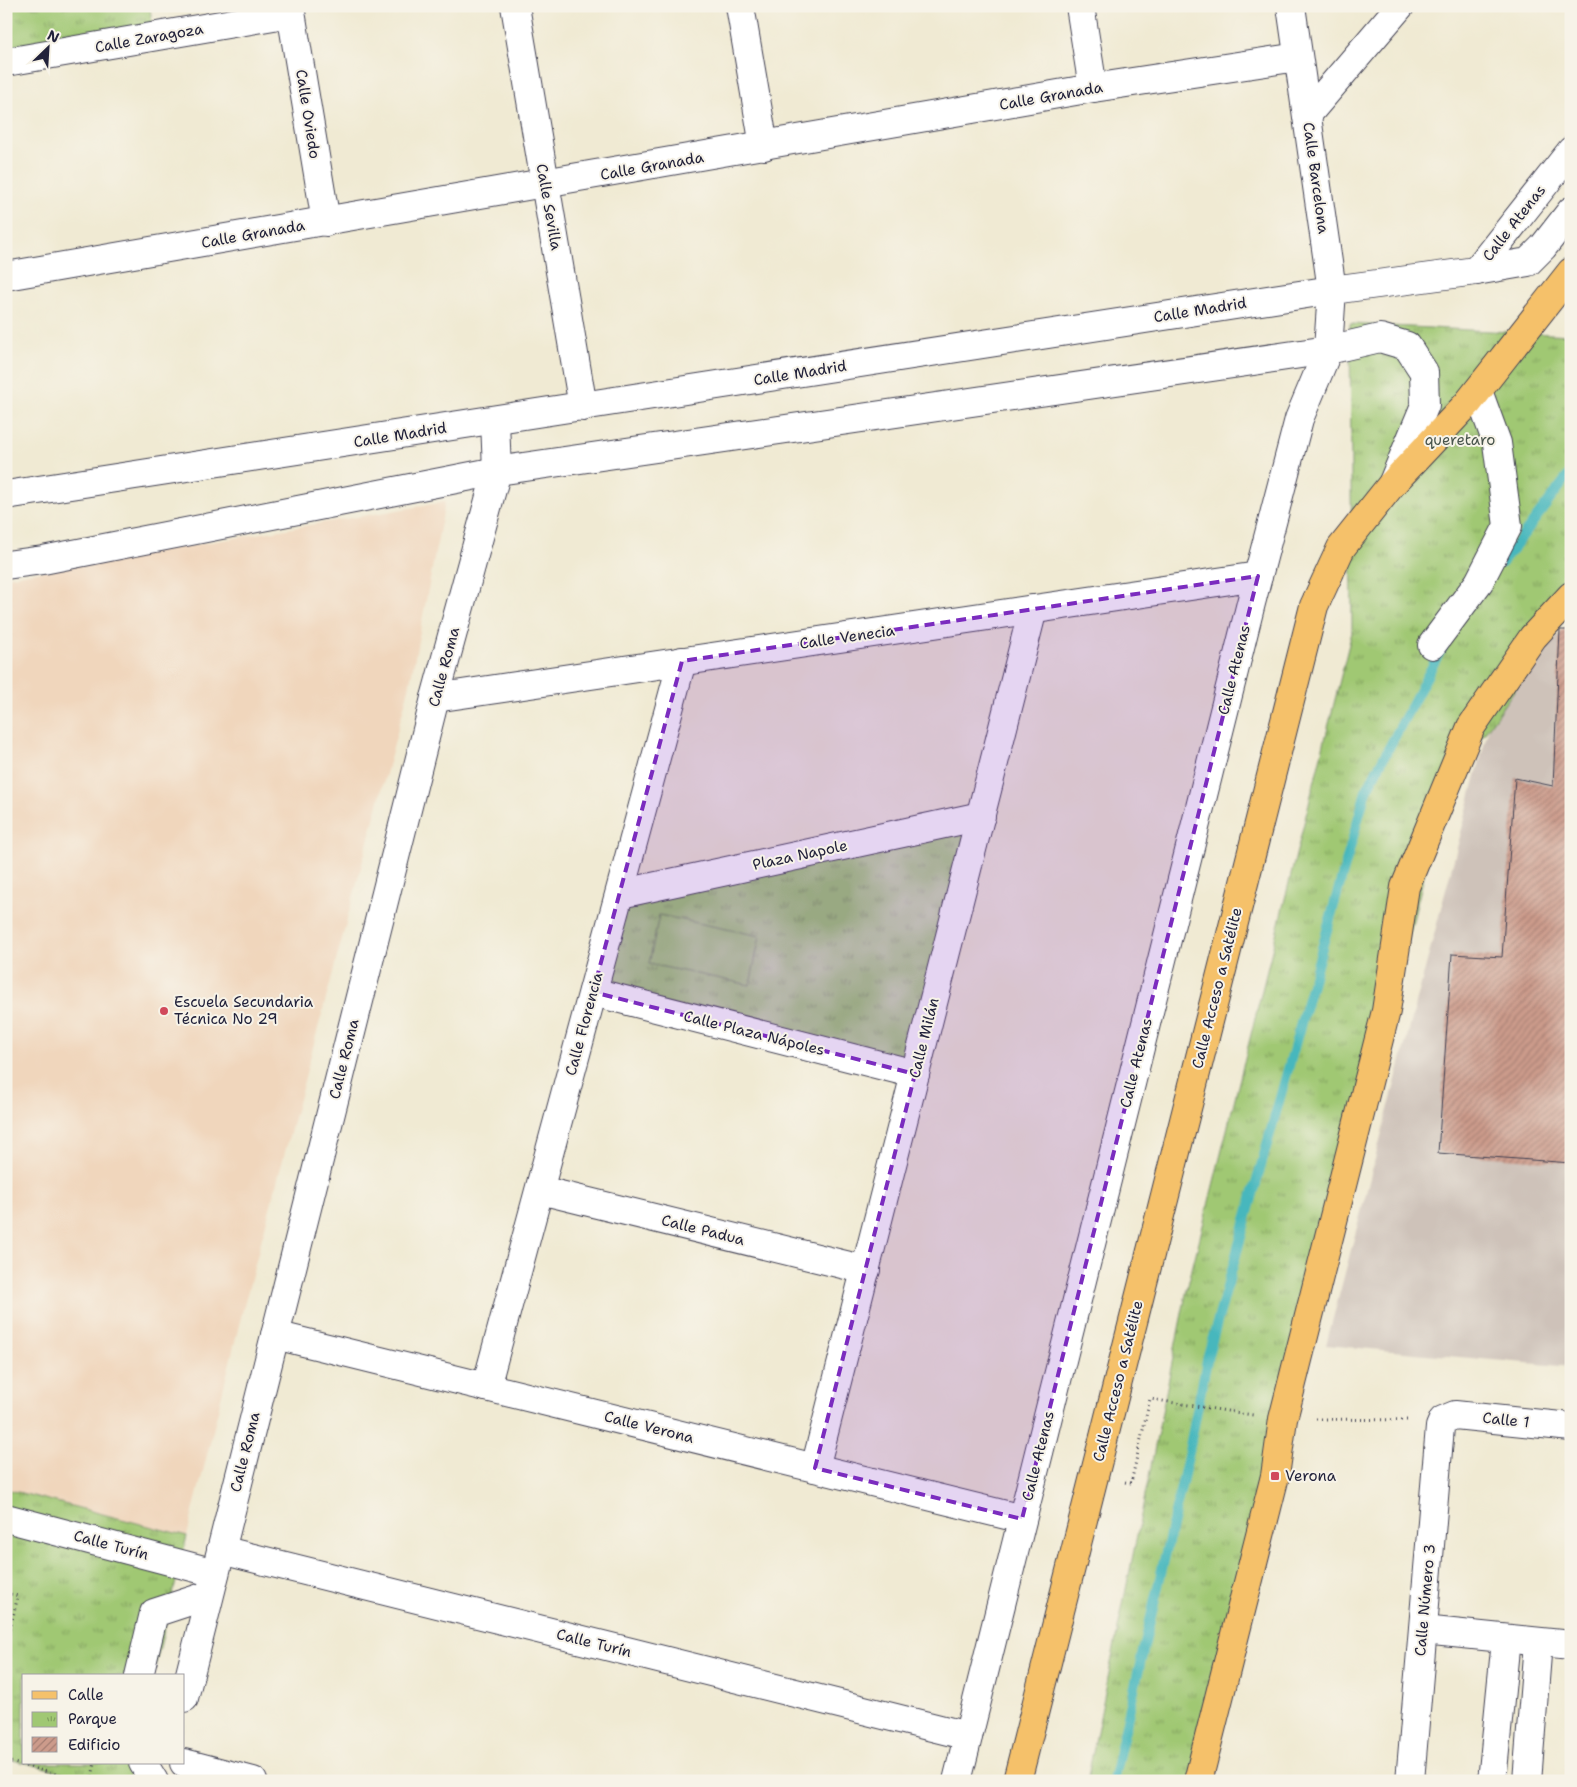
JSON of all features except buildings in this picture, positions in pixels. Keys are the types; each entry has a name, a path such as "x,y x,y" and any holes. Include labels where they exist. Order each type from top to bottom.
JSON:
{"main road":[{"name":"Calle Acceso a Satélite","path":"1017,1781 1314,606 1341,548 1392,484 1478,390 1571,272"},
{"path":"1198,1781 1274,1476 1283,1419 1386,1011 1404,887 1471,727 1532,637 1571,596"}],"street":[{"name":"Calle Sevilla","path":"515,6 583,407"},
{"path":"740,6 764,146"},
{"path":"1080,6 1093,88"},
{"name":"Calle Barcelona","path":"1291,6 1332,290 1328,350"},
{"path":"1307,115 1400,6"},
{"name":"Calle Zaragoza","path":"6,62 291,10"},
{"name":"Calle Oviedo","path":"291,10 326,222"},
{"name":"Calle Granada","path":"6,276 1093,88 1298,57"},
{"name":"Calle Atenas","path":"1476,271 1571,151"},
{"name":"Calle Madrid","path":"6,495 495,421 1332,290 1476,271 1528,262 1543,247 1571,211"},
{"path":"6,564 42,560 497,471 1328,350 1380,338 1406,346 1424,372 1425,405 1392,484"},
{"name":"Calle Atenas","path":"957,1781 1258,576 1299,419 1328,350"},
{"path":"1432,645 1479,582 1508,526 1497,443 1478,390"},
{"name":"Calle Roma","path":"185,1694 435,698 497,471 495,421"},
{"name":"Calle Venecia","path":"435,698 1258,576"},
{"name":"Calle Milán","path":"815,1468 1033,609"},
{"name":"Calle Florencia","path":"486,1387 682,661"},
{"name":"Plaza Napole","path":"620,894 981,816"},
{"name":"Calle Plaza Nápoles","path":"593,992 915,1074"},
{"name":"Calle Padua","path":"540,1190 866,1270"},
{"name":"Calle Verona","path":"275,1335 1022,1519"},
{"name":"Calle 1","path":"1443,1420 1455,1415 1571,1427"},
{"name":"Calle Número 3","path":"1410,1781 1440,1427 1443,1420"},
{"name":"Calle Turín","path":"6,1518 215,1573 968,1736"},
{"path":"139,1674 154,1613 215,1573"},
{"path":"1423,1630 1571,1645"},
{"path":"1492,1781 1506,1638"},
{"path":"1527,1781 1538,1642"},
{"path":"185,1763 253,1781"},
{"path":"144,1764 154,1781"},
{"path":"163,1781 168,1764"}],"path":[{"path":"1168,1402 1236,1413"},
{"path":"1283,1419 1443,1420"},
{"path":"6,1592 18,1596 6,1645"},
{"path":"6,1761 82,1781"},
{"path":"91,1781 95,1764"}],"highlighted area":[{"path":"1258,576 1022,1519 815,1468 915,1074 593,992 682,661"}],"shaded area":[{"name":"Escuela Secundaria Técnica No 29","path":"445,502 409,688 243,1309 187,1536 6,1489 6,577"},
{"path":"1571,620 1571,1367 1326,1345 1493,711"}],"green space":[{"path":"6,6 150,6 153,36 6,61"},
{"name":"queretaro","path":"1350,324 1571,335 1571,609 1446,788 1198,1781 1087,1781 1187,1289 1352,632"},
{"path":"981,816 915,1074 593,992 620,894"},
{"path":"659,915 760,936 750,985 649,964"},
{"path":"6,1489 187,1536 153,1674 22,1674 22,1762 6,1758"},
{"path":"30,1764 132,1764 128,1781 97,1781"}],"waterway":[{"path":"1502,563 1571,472"},
{"path":"1113,1781 1187,1461 1208,1355 1366,791 1443,646"}],"place":[{"name":"Escuela Secundaria Técnica No 29","path":"164,1011"},
{"name":"Verona","path":"1275,1476"}]}
